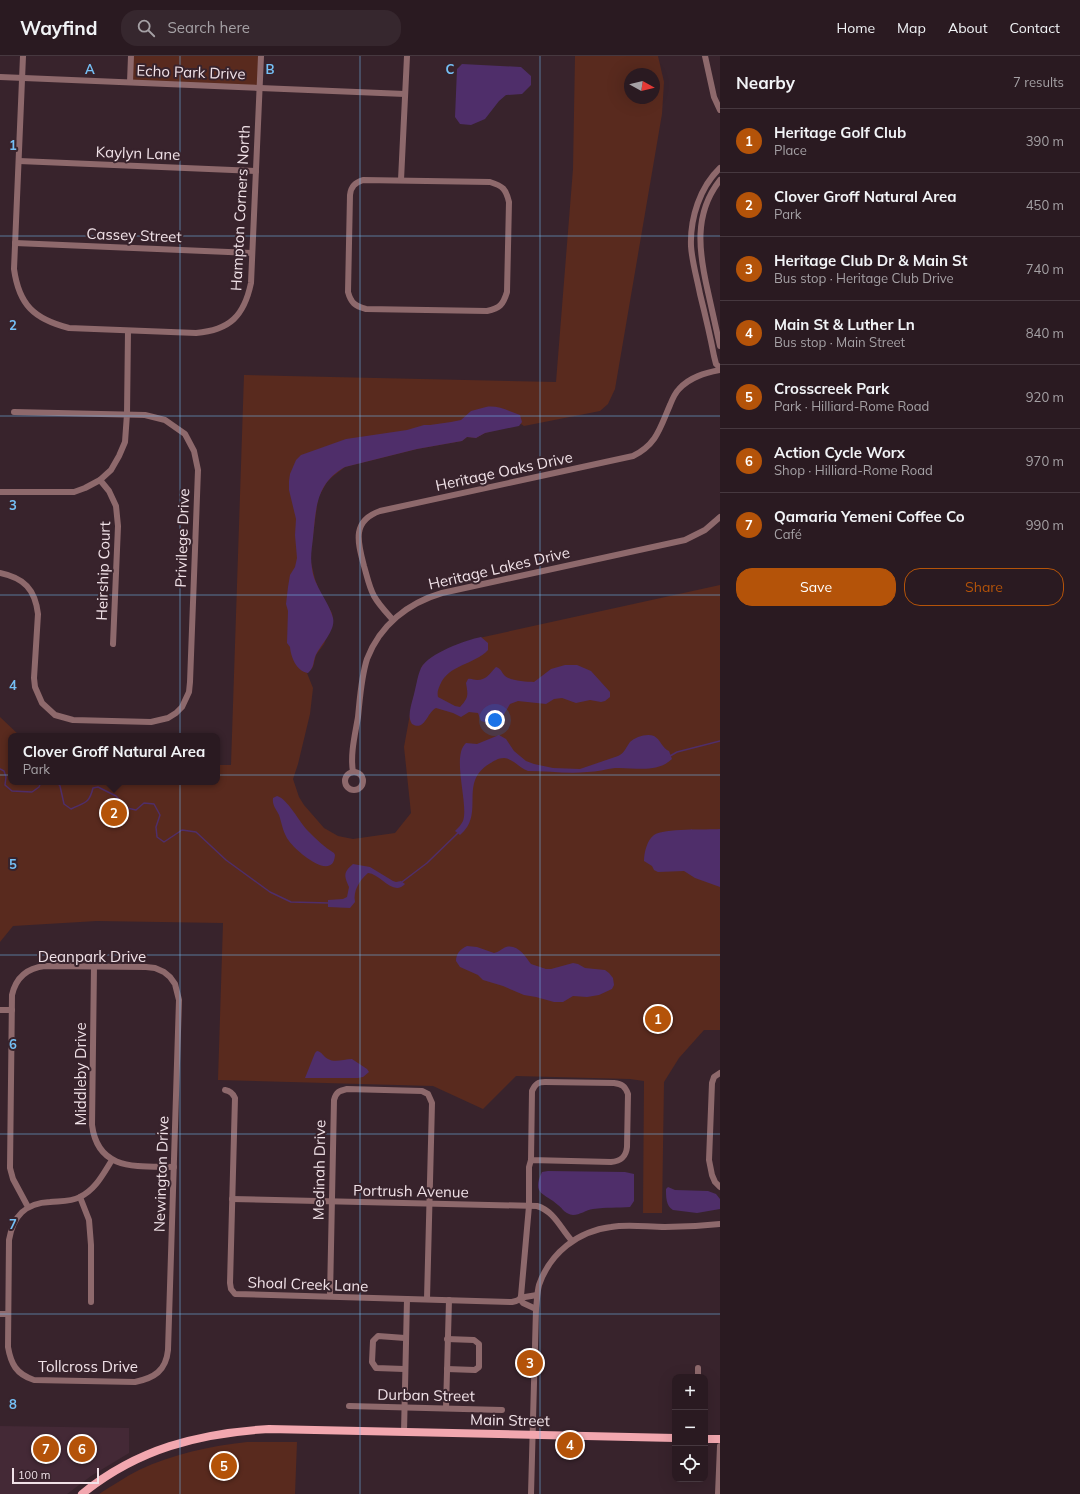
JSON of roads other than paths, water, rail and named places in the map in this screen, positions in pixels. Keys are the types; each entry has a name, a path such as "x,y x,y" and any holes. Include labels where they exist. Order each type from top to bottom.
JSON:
{"main road":[{"name":"Main Street","path":"82,1494 104,1478 136,1459 160,1449 197,1438 226,1433 269,1429 672,1438"},
{"path":"708,1439 720,1439"}],"street":[{"name":"Hampton Corners North","path":"23,56 14,269 20,294 28,307 37,315 52,324 69,328 196,333 211,332 223,328 234,320 243,309 248,296 251,283 261,56"},
{"path":"130,82 131,56"},
{"path":"401,180 407,56"},
{"path":"705,56 714,97 720,110"},
{"name":"Echo Park Drive","path":"0,77 405,94"},
{"name":"Kaylyn Lane","path":"19,161 256,171"},
{"path":"720,168 710,180 699,202 693,222 691,239 694,264 714,356 716,364 720,369"},
{"path":"363,180 401,180 490,182 500,185 507,192 509,202 507,292 504,302 497,309 487,311 366,309 356,306 350,300 348,292 351,191 353,186 356,182 363,180"},
{"path":"720,180 710,195 704,209 700,226 700,242 704,274 720,346"},
{"name":"Cassey Street","path":"15,242 252,253"},
{"path":"0,492 74,492 86,488 100,480 111,470 119,456 124,442 127,414 128,330"},
{"name":"Heritage Oaks Drive","path":"394,620 382,608 373,594 367,579 358,537 362,524 372,514 633,456 647,447 656,437 678,389 696,377 720,369"},
{"name":"Privilege Drive","path":"0,573 19,579 27,586 37,603 38,614 34,678 35,687 42,703 55,715 73,720 151,722 168,718 182,707 189,692 190,682 198,470 194,451 185,434 165,420 145,415 14,412"},
{"name":"Heirship Court","path":"100,480 109,491 116,506 118,526 113,644"},
{"name":"Heritage Lakes Drive","path":"353,772 353,753 367,659 377,639 394,620 416,603 442,593 685,540 705,530 720,517"},
{"name":"Middleby Drive","path":"94,966 92,1125 94,1136 101,1150 112,1160"},
{"name":"Deanpark Drive","path":"12,1010 12,995 17,982 25,972 38,967 146,967 164,972 170,977"},
{"name":"Newington Drive","path":"158,1372 164,1364 168,1354 174,1167 179,1000 175,984 170,977"},
{"path":"0,1010 12,1010 10,1168 13,1180 28,1207"},
{"path":"720,1073 714,1078 712,1083 710,1160 712,1175 715,1182 720,1187"},
{"path":"531,1160 611,1162 622,1159 626,1154 627,1147 628,1094 626,1088 621,1084 614,1083 539,1082 532,1090 529,1206 523,1281 520,1299 523,1303 536,1309"},
{"name":"Medinah Drive","path":"330,1296 335,1094 339,1091 347,1089 422,1091 428,1094 432,1103 430,1203"},
{"name":"Shoal Creek Lane","path":"224,1090 230,1091 235,1098 230,1283 231,1289 235,1294 512,1302 537,1295"},
{"path":"0,1314 8,1314 9,1240 14,1221 20,1213 28,1207 39,1203 71,1200 80,1197 96,1185 112,1160 131,1165 174,1167"},
{"path":"80,1197 89,1220 91,1245 91,1302"},
{"name":"Portrush Avenue","path":"232,1199 529,1206 545,1208 554,1216 572,1241"},
{"path":"427,1299 430,1203"},
{"path":"531,1494 534,1435 537,1295 544,1273 550,1264 562,1249 572,1241 590,1232 611,1227 667,1227 720,1224"},
{"path":"404,1432 404,1369 407,1299"},
{"path":"446,1408 449,1300"},
{"name":"Tollcross Drive","path":"8,1314 8,1347 10,1360 22,1375 34,1380 135,1382 147,1379 158,1372"},
{"path":"404,1369 376,1368 372,1362 374,1338 378,1336 405,1338"},
{"path":"447,1339 474,1340 479,1344 479,1367 475,1370 447,1369"},
{"path":"698,1368 698,1374"},
{"name":"Durban Street","path":"349,1406 502,1410"},
{"path":"718,1494 720,1446"}],"waterway":[{"path":"670,756 677,752 720,741"},
{"path":"0,769 4,771 6,777 5,785 12,791 32,792 40,785"},
{"path":"59,785 64,804 71,809 86,802 90,797 93,788 98,787 116,796 127,808 136,810 144,803 154,804 160,815 156,827 157,837 164,842 182,830 196,832 226,860 270,892 291,902 329,903"},
{"path":"402,882 427,863 459,832"}],"place":[{"name":"Clover Groff Natural Area","path":"114,813"},
{"name":"Heritage Golf Club","path":"658,1019"},
{"name":"Heritage Club Dr & Main St","path":"530,1363"},
{"name":"Main St & Luther Ln","path":"570,1445"},
{"name":"Qamaria Yemeni Coffee Co","path":"46,1449"},
{"name":"Action Cycle Worx","path":"82,1449"},
{"name":"Crosscreek Park","path":"224,1466"}]}
